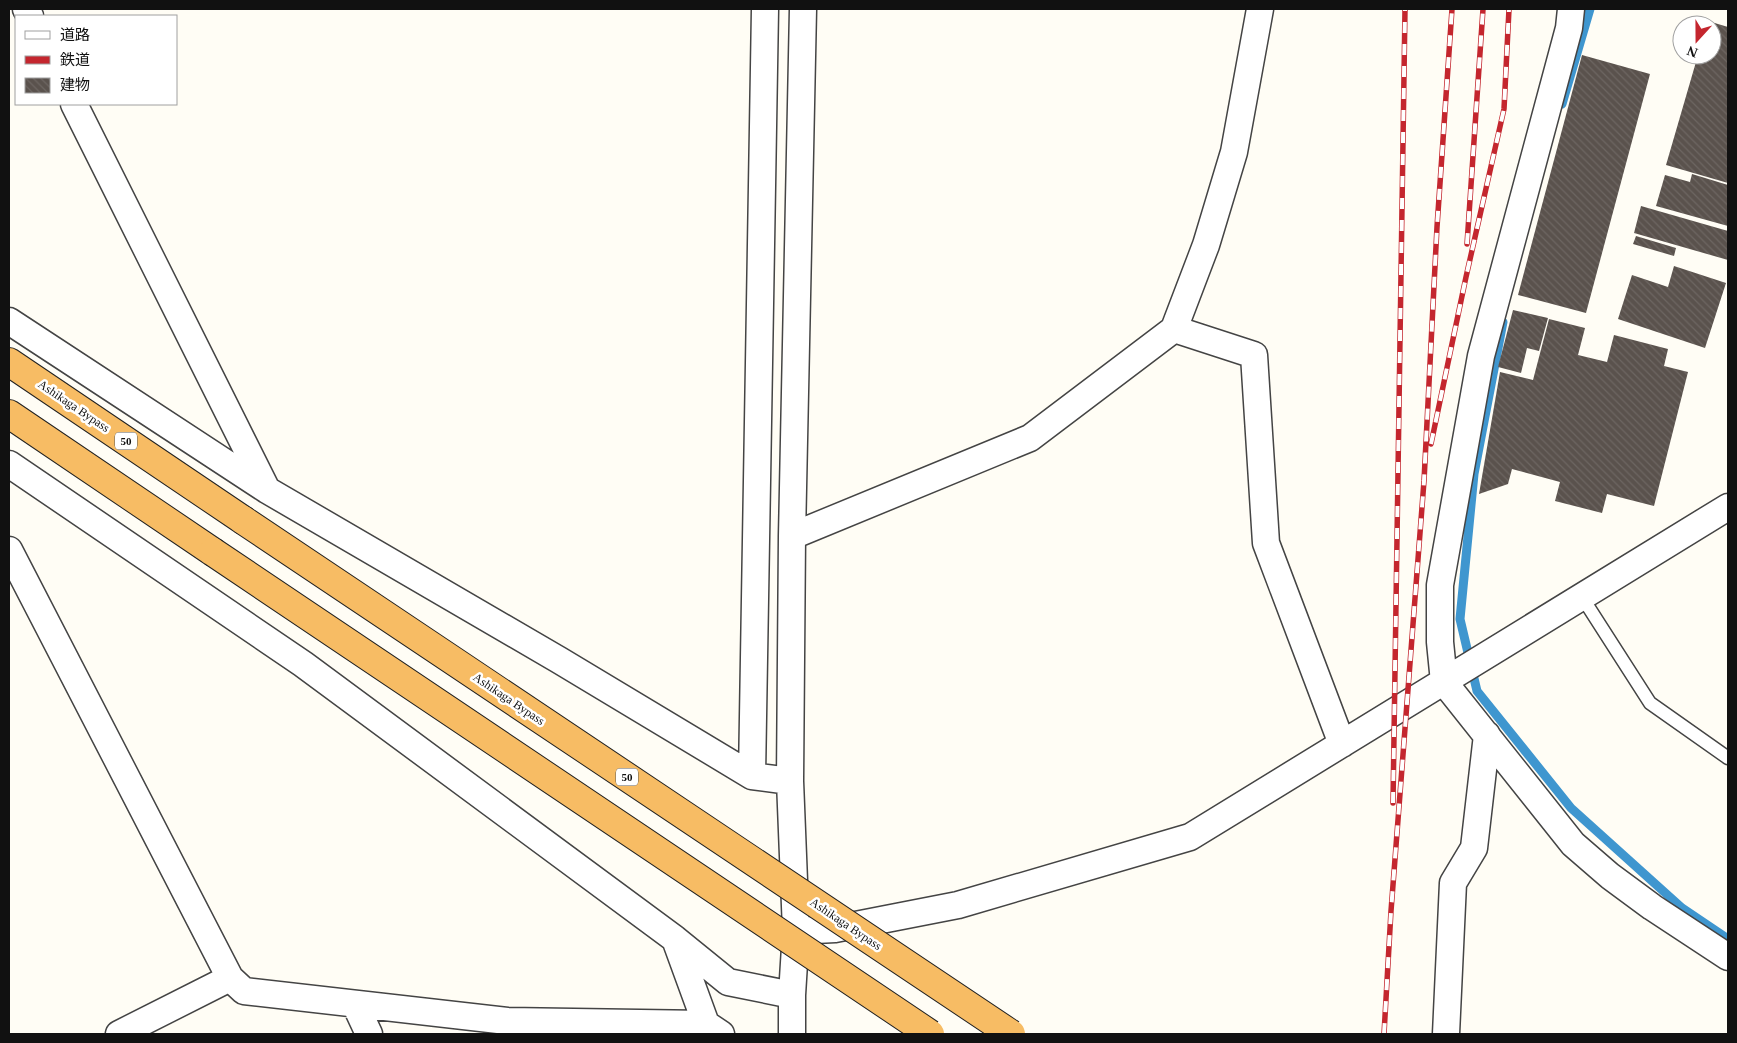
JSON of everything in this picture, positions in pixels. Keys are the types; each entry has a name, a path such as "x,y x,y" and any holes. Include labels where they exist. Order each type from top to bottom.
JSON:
{"highway":[{"name":"Ashikaga Bypass","path":"9,362 1011,1034"},
{"path":"9,414 930,1034"}],"street":[{"path":"752,776 765,9"},
{"path":"792,1034 792,995 796,931 790,780 792,536 803,9"},
{"path":"792,536 1030,438 1174,330 1206,246 1234,152 1260,9"},
{"path":"1571,9 1569,28 1482,356 1440,585 1440,642 1444,682 1573,844 1610,876 1652,907 1728,957"},
{"path":"74,105 267,490"},
{"path":"9,321 267,490 559,660 752,776 790,780"},
{"path":"1174,330 1254,355 1266,543 1342,744"},
{"path":"9,464 303,664 675,939 728,982 792,995"},
{"path":"796,931 835,929 958,905 1190,836 1728,508"},
{"path":"9,550 230,978 244,991 507,1021 713,1029 675,939"},
{"path":"1446,1034 1453,883 1474,848 1487,735"},
{"path":"119,1034 230,978"},
{"path":"355,1004 368,1034"}],"lane":[{"path":"1582,597 1650,703 1728,758"}],"building":[{"path":"1722,25 1728,27 1728,183 1666,165 1695,65 1722,65"},
{"path":"1582,55 1650,74 1586,313 1518,295"},
{"path":"1692,174 1728,185 1728,226 1656,206 1665,175 1690,182"},
{"path":"1641,206 1728,231 1728,260 1634,233"},
{"path":"1636,236 1676,248 1674,256 1633,244"},
{"path":"1674,266 1726,283 1705,348 1618,319 1632,275 1668,287"},
{"path":"1513,310 1548,318 1539,351 1527,348 1521,373 1498,367"},
{"path":"1549,319 1585,328 1578,355 1607,362 1614,335 1668,349 1664,366 1688,372 1654,506 1607,494 1602,513 1555,501 1560,482 1512,469 1508,484 1479,494 1500,372 1533,380"}],"waterway":[{"path":"1562,104 1590,9"},
{"path":"1503,322 1474,474 1460,619 1477,691 1571,808 1682,908 1728,939"}],"railway":[{"path":"1393,803 1405,9"},
{"path":"1384,1034 1391,911 1424,481 1437,227 1452,9"},
{"path":"1467,244 1483,9"},
{"path":"1431,444 1504,109 1509,9"}]}
